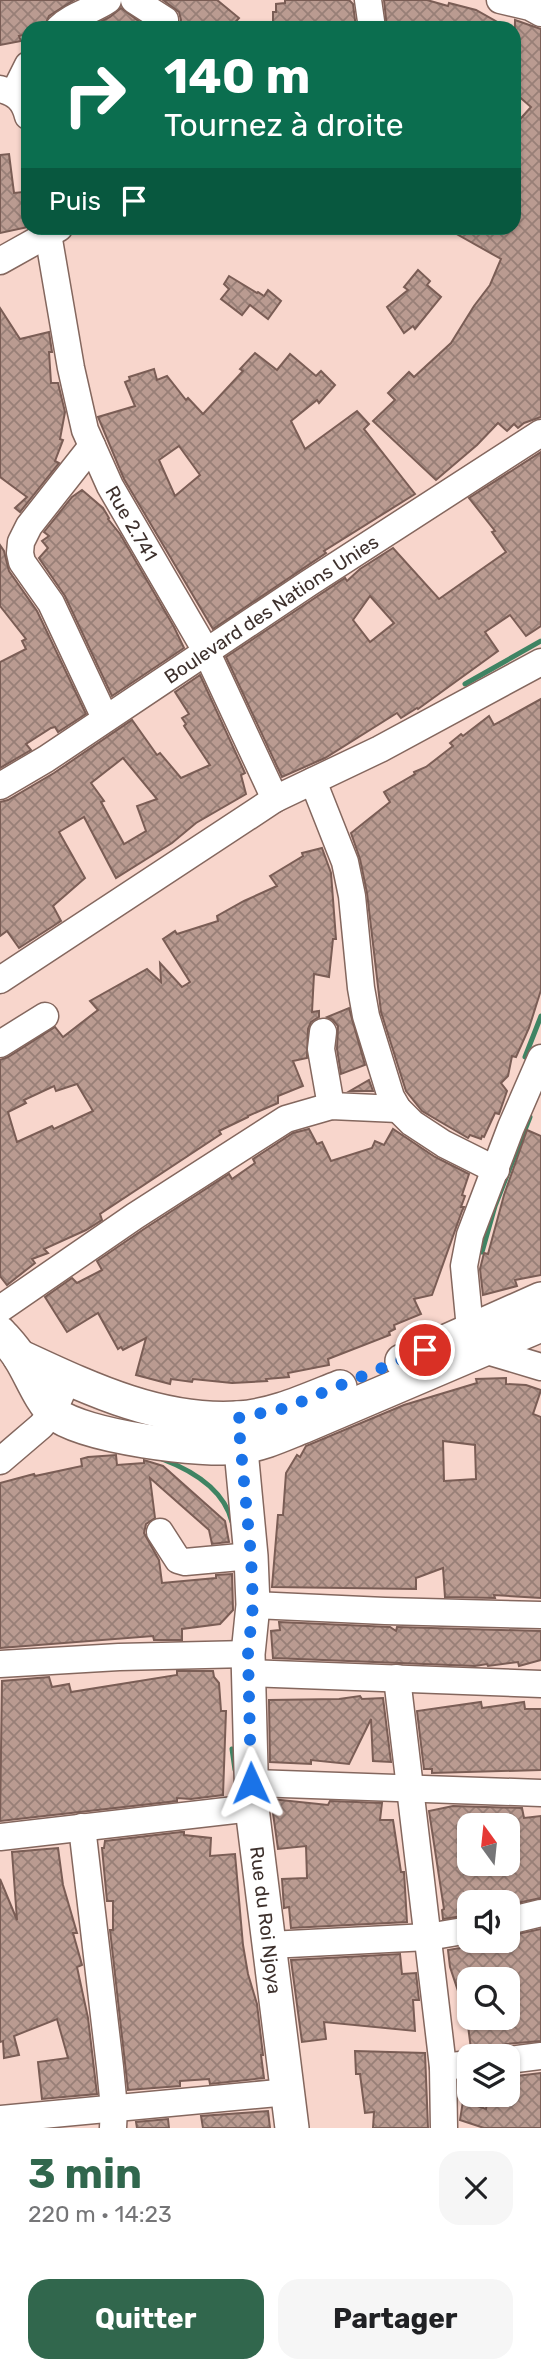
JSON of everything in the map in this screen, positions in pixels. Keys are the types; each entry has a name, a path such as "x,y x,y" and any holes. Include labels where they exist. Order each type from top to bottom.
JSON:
{"main road":[{"path":"10,1344 68,1378 106,1396 192,1416 268,1441 477,1340 541,1299"},
{"path":"477,1340 541,1325"},
{"path":"10,1344 53,1412 74,1423 99,1431 187,1446 239,1433"},
{"name":"Rue du Roi Njoya","path":"239,1433 253,1605 248,1664 251,1796 292,2128"}],"street":[{"path":"67,21 92,11 108,0"},
{"path":"134,0 165,20"},
{"path":"368,0 371,21"},
{"path":"500,0 530,7 541,13"},
{"path":"7,91 21,74"},
{"path":"0,261 43,235"},
{"name":"Rue 2.741","path":"52,235 73,379 80,412 92,446 110,486 206,652 275,799"},
{"name":"Boulevard des Nations Unies","path":"0,786 46,759 541,433"},
{"path":"92,446 29,526 21,542 20,553 22,562 51,603 105,718"},
{"path":"0,981 275,799 380,749 541,662"},
{"path":"313,781 345,862 352,897 366,1016 391,1097 412,1123 444,1144 496,1170"},
{"path":"0,1044 45,1016"},
{"path":"323,1032 321,1049 331,1106"},
{"path":"541,1058 470,1235 464,1265 477,1340 541,1367"},
{"path":"0,1309 135,1216 286,1119 331,1106 398,1109"},
{"path":"0,1461 33,1434 53,1412 68,1378"},
{"path":"160,1532 178,1560 185,1562 251,1556"},
{"path":"253,1605 541,1615"},
{"path":"0,1664 119,1657 248,1664 397,1678 541,1684"},
{"path":"397,1678 408,1788 428,1937 456,2066 444,2128"},
{"path":"0,1837 82,1827 251,1796 408,1788 541,1793"},
{"path":"82,1827 114,2118"},
{"path":"520,1918 541,1913"},
{"path":"269,1945 428,1937 457,1932"},
{"path":"520,2059 541,2056"},
{"path":"0,2119 114,2118 288,2092"}],"building":[{"path":"0,0 74,0 49,16 47,21 21,21 21,41 0,45"},
{"path":"163,0 217,0 239,18 236,21 181,21 179,12"},
{"path":"285,0 349,0 353,4 355,21 273,21 276,4 285,3"},
{"path":"384,0 427,0 448,6 449,3 476,10 496,21 386,21"},
{"path":"121,8 139,21 102,21"},
{"path":"521,22 541,29 541,417 518,428 514,424 507,431 498,423 436,480 373,421 395,400 388,393 409,372 414,377 451,343 490,285 501,259 458,235 521,235 521,118 531,107 521,98"},
{"path":"9,154 14,193 21,192 21,228 0,233 0,155"},
{"path":"418,270 430,281 427,285 441,297 415,329 413,326 404,333 387,307 408,290 404,287"},
{"path":"229,276 264,296 268,290 281,301 268,319 250,305 242,315 221,299 229,289 224,284"},
{"path":"0,308 20,339 49,332 52,352 49,352 51,383 58,383 65,412 60,439 63,440 55,461 59,463 20,512 15,508 27,497 0,477"},
{"path":"255,353 277,370 290,354 316,376 321,371 335,385 319,403 317,400 291,421 305,449 357,411 369,424 364,429 415,494 324,551 326,553 213,629 124,479 98,417 135,406 125,382 130,380 129,377 154,369 157,380 167,376 186,400 188,398 203,414 243,371 240,369","holes":["179,446 200,475 175,496 159,460"]},
{"path":"541,452 541,626 526,636 510,615 485,632 498,651 418,709 401,718 397,713 325,758 282,777 226,657 345,578 347,581 360,569 393,548 439,599 506,552 492,532 495,531 469,498","holes":["370,596 394,623 370,642 353,620"]},
{"path":"82,490 103,508 120,534 184,648 112,696 65,596 39,558 48,548 42,541 49,536 44,532 72,497"},
{"path":"0,545 9,571 37,611 86,714 58,732 55,727 51,728 26,744 31,750 0,768 0,662 26,649 22,641 26,639 0,606"},
{"path":"200,675 245,773 241,775 246,794 196,823 172,843 116,878 84,817 59,832 85,878 53,906 61,921 19,948 7,931 0,936 0,802 54,773 132,720 157,755 160,753 181,778 210,765 184,726 186,724 182,718 189,714 175,692","holes":["123,758 157,799 137,806 146,831 124,844 101,802 104,801 91,783"]},
{"path":"541,699 541,990 529,1028 516,1057 512,1056 508,1076 501,1083 507,1091 499,1114 495,1113 484,1137 481,1139 470,1135 468,1138 422,1111 406,1091 381,1012 367,893 351,833 390,802 384,792 426,767 453,746 450,743 461,734 463,736 489,716 494,725"},
{"path":"322,848 331,873 336,939 333,939 329,977 314,974 312,1012 319,1011 319,1017 311,1022 308,1029 307,1058 293,1061 303,1086 278,1096 278,1103 219,1131 221,1134 100,1214 102,1220 44,1249 48,1253 32,1259 35,1263 7,1285 0,1276 0,1060 55,1027 63,1037 98,1010 90,1001 147,969 161,982 160,963 182,987 190,982 163,939 175,931 177,934 218,921 217,916 277,886 270,876 303,856 302,853","holes":["77,1084 93,1111 17,1142 8,1112 26,1103 24,1100 54,1086 56,1091"]},
{"path":"349,1008 365,1065 341,1074 337,1049 338,1026 327,1017"},
{"path":"369,1080 373,1091 350,1091"},
{"path":"309,1129 317,1144 322,1142 331,1161 372,1148 375,1141 384,1145 393,1129 435,1157 469,1174 462,1195 465,1196 461,1207 464,1207 432,1295 414,1299 421,1314 394,1325 395,1329 389,1332 390,1335 328,1359 329,1365 288,1373 289,1377 232,1383 171,1379 170,1384 136,1375 146,1338 123,1350 121,1347 118,1349 98,1313 67,1332 45,1297 72,1278 77,1283 102,1270 97,1261 229,1174 232,1179 255,1163 253,1159 293,1133"},
{"path":"527,1130 541,1136 541,1275 515,1280 517,1286 483,1295 480,1269 484,1253 488,1254 504,1195"},
{"path":"506,1378 506,1384 526,1385 541,1390 533,1414 541,1417 541,1598 494,1595 495,1598 445,1597 443,1568 416,1578 416,1589 272,1587 278,1515 283,1515 286,1473 297,1455 300,1457 306,1446 404,1405 477,1383 476,1379","holes":["443,1441 475,1445 476,1479 444,1481"]},
{"path":"116,1455 117,1465 144,1463 144,1460 163,1466 225,1521 229,1542 212,1544 209,1530 150,1478 155,1518 146,1524 144,1533 159,1560 162,1583 232,1574 233,1610 220,1624 182,1629 182,1640 154,1640 153,1636 0,1648 0,1483 82,1466 81,1459 88,1457"},
{"path":"279,1622 390,1627 396,1631 397,1627 541,1631 541,1660 519,1666 518,1662 475,1666 273,1658 271,1631 280,1630"},
{"path":"177,1671 213,1671 219,1683 221,1711 226,1711 223,1795 177,1798 177,1801 0,1821 2,1681 49,1677 52,1687 69,1684 71,1692 177,1675"},
{"path":"360,1696 362,1699 383,1698 391,1762 373,1761 371,1719 349,1764 311,1760 311,1764 270,1762 269,1700"},
{"path":"481,1702 482,1708 524,1702 525,1709 541,1709 541,1770 432,1773 432,1769 424,1769 417,1711"},
{"path":"271,1799 328,1805 330,1801 382,1803 380,1820 393,1820 401,1872 404,1872 407,1922 291,1928 289,1907 284,1908 282,1879 307,1878 306,1846 278,1849"},
{"path":"453,1806 522,1808 524,1818 541,1816 541,1898 520,1902 520,1890 457,1890 457,1917 443,1919 444,1909 429,1811"},
{"path":"184,1832 184,1835 211,1838 210,1856 235,1854 243,1945 257,2004 264,2078 210,2084 209,2079 180,2081 180,2086 128,2090 110,1930 113,1930 113,1901 107,1901 102,1848 105,1841"},
{"path":"58,1848 63,1885 77,1933 73,1933 82,1965 77,1967 88,2018 97,2094 42,2099 38,2062 68,2058 57,2019 14,2036 19,2055 4,2058 3,2041 0,2042 0,1879 17,1920 12,1852"},
{"path":"541,1929 541,2041 470,2044 469,2030 520,2030 520,1967 457,1967 457,1988 448,1950 457,1948 457,1953 520,1953 520,1933"},
{"path":"400,1954 402,1974 416,1973 419,2000 413,2000 415,2031 324,2022 326,2039 302,2042 291,1960"},
{"path":"355,2051 425,2053 428,2128 373,2128 374,2112 365,2113 360,2074 356,2074"},
{"path":"541,2073 541,2128 484,2128 460,2120 462,2107 520,2107 520,2076"},
{"path":"268,2111 270,2128 203,2128 201,2116"},
{"path":"168,2119 169,2128 137,2128 136,2122"}],"waterway":[{"path":"465,684 541,641"},
{"path":"525,1057 541,1016"},
{"path":"482,1252 495,1206 530,1117"},
{"path":"162,1459 195,1475 214,1490 228,1510 232,1522"},
{"path":"232,1749 235,1770"}],"route":[{"path":"251,1783 248,1654 253,1605 238,1418 286,1408 425,1350"}]}
